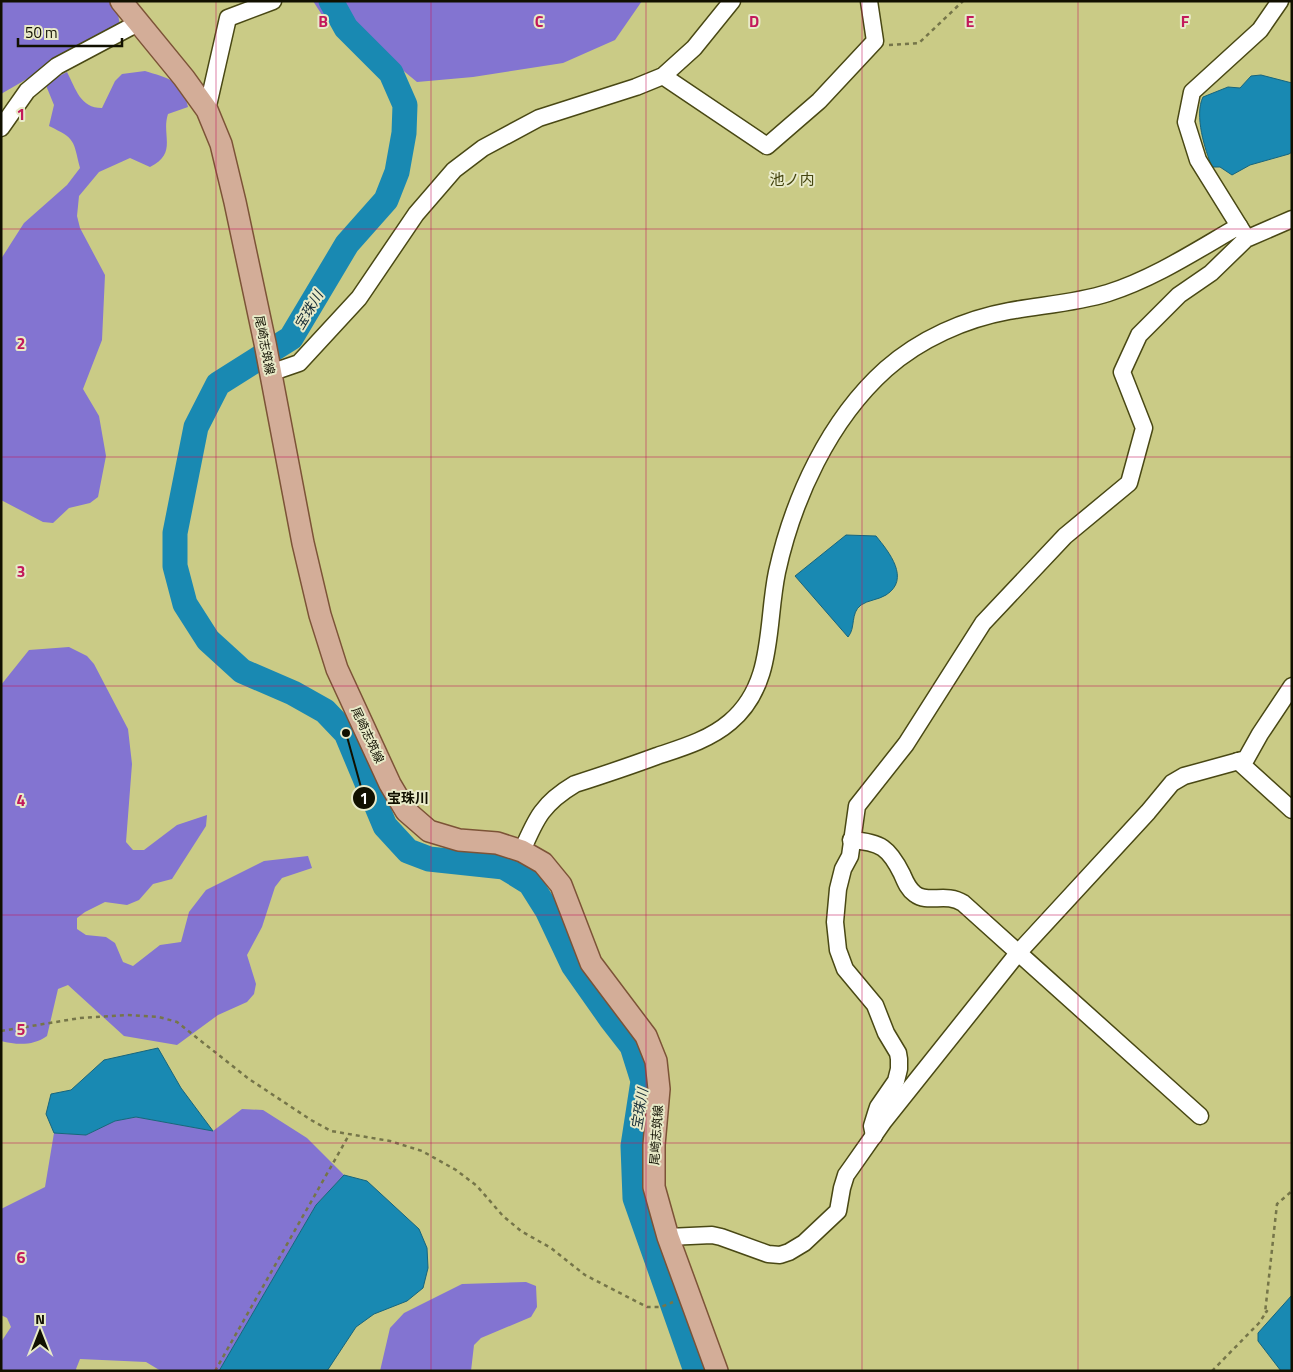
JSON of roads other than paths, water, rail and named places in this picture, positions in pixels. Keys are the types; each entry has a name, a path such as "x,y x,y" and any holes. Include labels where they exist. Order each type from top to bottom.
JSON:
{"main road":[{"name":"尾崎志筑線","path":"121,1 184,78 207,110 221,144 265,343 303,543 320,615 337,669 390,784 406,811 429,831 459,840 497,843 522,851 542,863 561,885 590,963 646,1036 656,1062 659,1089 654,1146 654,1187 668,1238 717,1371"}],"street":[{"path":"207,110 228,18 272,1"},
{"path":"270,369 300,363 359,298 416,214 454,170 483,148 539,118 636,87 663,76 694,48 732,1"},
{"path":"663,76 767,146 818,101 875,41 869,1"},
{"path":"1243,232 1198,160 1186,122 1192,92 1260,30 1280,1"},
{"path":"1,128 27,91 57,66 138,23"},
{"path":"522,851 533,823 542,810 563,791 576,784 704,739 727,725 744,708 754,693 764,667 777,574 802,496 815,466 847,412 868,386 885,370 917,346 962,324 992,314 1088,299 1130,285 1243,232 1292,219"},
{"path":"874,1136 872,1126 876,1113 896,1081 899,1059 898,1053 886,1033 875,1005 845,969 838,950 835,922 838,889 840,879 850,856 857,806 906,744 983,623 1065,536 1129,482 1144,428 1122,372 1139,335 1179,295 1211,273 1243,232"},
{"path":"668,1238 712,1235 768,1254 780,1255 804,1244 838,1211 846,1175 874,1136 1018,953 1148,812 1172,783 1184,776 1246,759 1292,686"},
{"path":"1238,761 1292,810"},
{"path":"852,840 878,844 892,856 906,884 915,894 924,898 952,897 956,899 1200,1116"}],"water":[{"path":"1261,75 1292,83 1292,152 1250,165 1232,175 1220,167 1212,167 1206,151 1200,123 1203,97 1228,87 1240,88 1251,76"},
{"path":"846,535 876,536 891,557 897,574 897,581 893,589 886,595 864,603 858,608 855,612 852,629 848,637 795,576"},
{"path":"158,1048 181,1088 213,1131 136,1117 115,1121 86,1135 54,1133 46,1114 51,1094 71,1090 104,1060"},
{"path":"344,1175 367,1181 419,1229 427,1248 428,1268 423,1288 407,1301 374,1314 356,1327 327,1371 219,1371 316,1205"},
{"path":"1292,1295 1292,1371 1281,1371 1258,1341 1258,1333"}],"waterway":[{"name":"宝珠川","path":"331,1 346,28 391,73 405,105 404,133 397,172 386,200 347,244 291,338 218,384 196,427 175,533 175,566 185,604 208,640 242,671 293,693 325,711 346,733 385,826 408,851 429,859 504,867 530,883 547,910 573,965 632,1046 643,1081 633,1146 635,1198 696,1371"}],"place":[{"name":"宝珠川","path":"346,733"}],"district":[{"name":"池ノ内","path":"792,179"}]}
